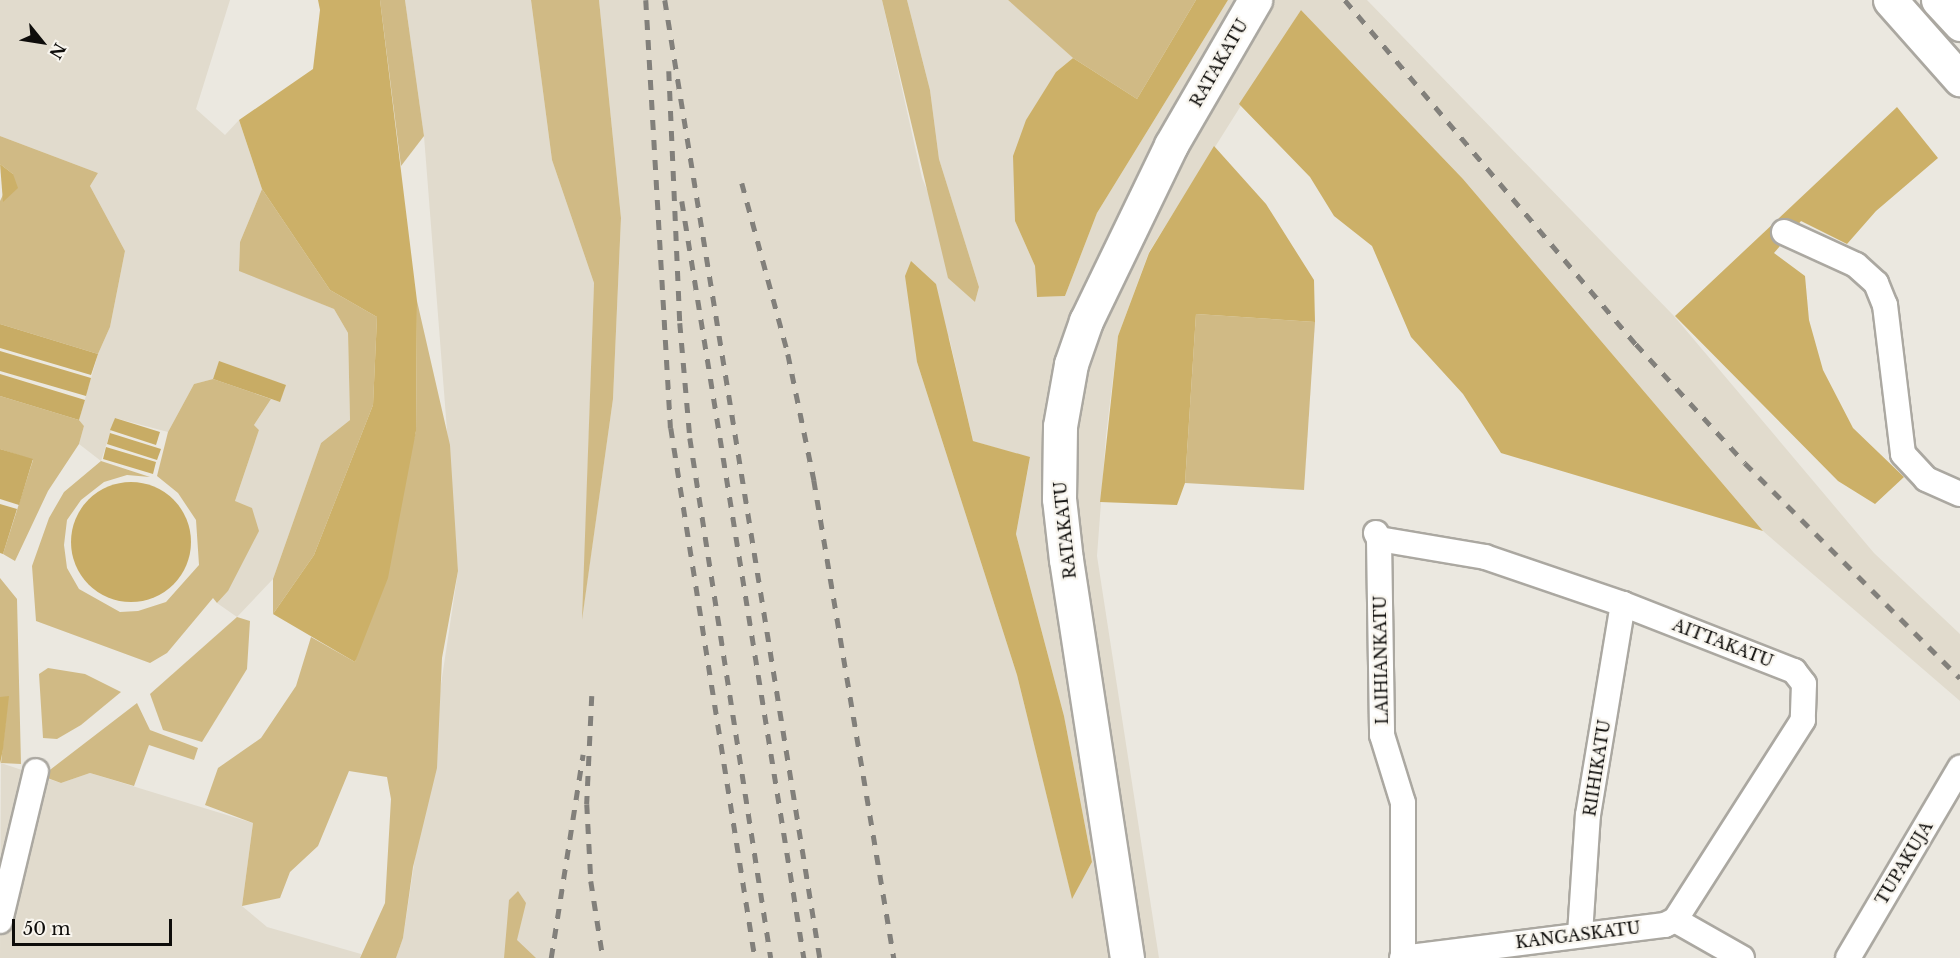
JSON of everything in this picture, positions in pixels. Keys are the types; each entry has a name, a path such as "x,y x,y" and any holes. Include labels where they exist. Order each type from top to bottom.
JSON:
{"main road":[{"name":"RATAKATU","path":"1127,958 1066,560 1059,499 1060,426 1071,364 1086,321 1171,145 1255,0"},
{"path":"1890,0 1960,79"},
{"path":"1938,0 1960,24"}],"street":[{"path":"1784,232 1856,266 1876,284 1886,305 1903,454 1926,478 1960,494"},
{"name":"AITTAKATU","path":"1378,536 1485,557 1623,604 1794,671 1804,684 1803,720 1676,920"},
{"name":"LAIHIANKATU","path":"1378,536 1382,735 1403,803 1403,958"},
{"name":"RIIHIKATU","path":"1580,934 1588,815 1623,604"},
{"name":"TUPAKUJA","path":"1848,958 1960,768"},
{"path":"0,921 36,771"},
{"path":"1676,920 1727,954"},
{"name":"KANGASKATU","path":"1403,958 1665,925 1676,920"}],"shaded area":[{"path":"0,0 230,0 196,109 225,135 239,120 262,189 240,242 239,270 334,309 348,333 350,420 321,443 273,579 237,617 217,603 228,591 235,501 259,430 254,425 271,399 280,402 219,362 213,379 194,384 168,432 115,418 101,461 79,444 84,426 79,420 98,354 110,327 125,251 90,186 98,173 0,136"},
{"path":"318,0 380,0 417,301 416,431 388,578 355,662 273,614 314,555 373,405 377,317 330,290 262,189 239,120 313,69 320,10"},
{"path":"380,0 405,0 424,136 401,166"},
{"path":"405,0 531,0 552,160 594,283 583,611 613,399 621,218 599,0 882,0 922,178 975,302 979,287 939,159 930,90 907,0 1008,0 1073,58 1056,72 1015,221 1035,266 1037,297 1065,296 1097,213 1228,0 1367,0 1674,316 1874,553 1960,634 1960,701 1763,531 1463,179 1301,10 1149,252 1118,336 1106,436 1097,556 1159,958 396,958 403,938 458,571 424,136","holes":["949,337 973,441 1030,458 1016,534 1064,716 1092,862 1072,898 1017,675 917,362"]},
{"path":"531,0 599,0 621,218 613,399 582,620 594,283 552,160"},
{"path":"882,0 907,0 930,90 939,159 979,287 975,302 948,278"},
{"path":"1008,0 1196,0 1137,99 1073,58"},
{"path":"1196,0 1228,0 1097,213 1065,296 1037,297 1035,266 1015,221 1013,156 1026,120 1056,72 1073,58 1137,99"},
{"path":"1301,10 1463,179 1763,531 1501,453 1463,394 1411,337 1372,246 1334,216 1310,177 1239,104"},
{"path":"1897,107 1938,158 1876,211 1847,244 1801,221 1774,253 1805,276 1809,320 1823,370 1853,428 1904,477 1875,504 1838,481 1675,316"},
{"path":"0,136 98,173 90,186 125,251 110,327 98,354 0,324 0,201 13,174 0,164"},
{"path":"1214,146 1266,204 1314,280 1315,322 1196,314 1185,483 1177,505 1100,502 1118,336 1149,253"},
{"path":"0,164 13,174 18,188 3,202"},
{"path":"262,189 330,290 377,317 373,405 314,555 273,614 273,579 321,443 350,420 348,333 334,309 239,271 240,242"},
{"path":"911,261 936,284 973,441 1030,457 1016,534 1064,716 1092,862 1072,899 1017,675 917,362 905,276"},
{"path":"417,301 450,445 458,571 442,658 437,768 413,867 403,938 396,958 360,958 385,903 391,799 387,777 349,771 318,846 290,872 280,898 242,906 253,823 205,805 218,768 261,738 296,686 311,637 355,662 416,431"},
{"path":"1196,314 1315,322 1304,490 1185,483"},
{"path":"0,324 98,354 91,375 0,348"},
{"path":"0,351 91,378 86,396 0,371"},
{"path":"219,361 286,385 280,402 213,379"},
{"path":"0,374 85,400 79,420 0,396"},
{"path":"213,379 271,399 254,425 259,430 235,501 252,508 259,531 228,591 217,603 213,598 167,653 150,663 36,621 32,566 49,518 64,492 101,461 150,477 127,475 104,482 81,500 67,520 64,545 67,568 79,589 120,612 138,611 166,602 199,565 196,520 178,493 157,476 168,432 194,384"},
{"path":"0,396 79,420 84,426 79,444 48,491 15,561 3,554 33,460 0,449"},
{"path":"115,418 160,432 156,445 110,430"},
{"path":"110,433 161,449 157,460 107,444"},
{"path":"106,447 156,462 153,474 103,459"},
{"path":"0,449 33,459 19,505 0,499"},
{"path":"131,482 154,486 174,499 187,519 191,542 187,565 174,585 154,598 131,602 108,598 88,585 75,565 71,542 75,519 88,499 108,486"},
{"path":"0,504 17,509 3,554 0,553"},
{"path":"0,578 17,599 21,764 1,763 8,698 0,698"},
{"path":"237,617 250,621 247,669 202,742 163,730 150,694"},
{"path":"48,668 85,674 121,692 81,725 57,739 43,738 39,674"},
{"path":"9,696 3,749 0,764 0,697"},
{"path":"137,703 150,730 198,748 194,760 149,745 134,786 90,773 61,783 42,776"},
{"path":"1,763 61,783 90,773 253,823 242,906 267,927 361,954 360,958 0,958"},
{"path":"518,891 526,903 517,940 536,958 504,958 509,900"}],"railway":[{"path":"646,0 671,428 755,958"},
{"path":"665,0 820,958"},
{"path":"1345,0 1636,344 1745,463 1960,678"},
{"path":"669,71 680,323 690,438 771,958"},
{"path":"742,183 788,354 814,480 894,958"},
{"path":"682,201 804,958"},
{"path":"592,696 587,804 591,881 603,958"},
{"path":"551,958 583,754"}]}
